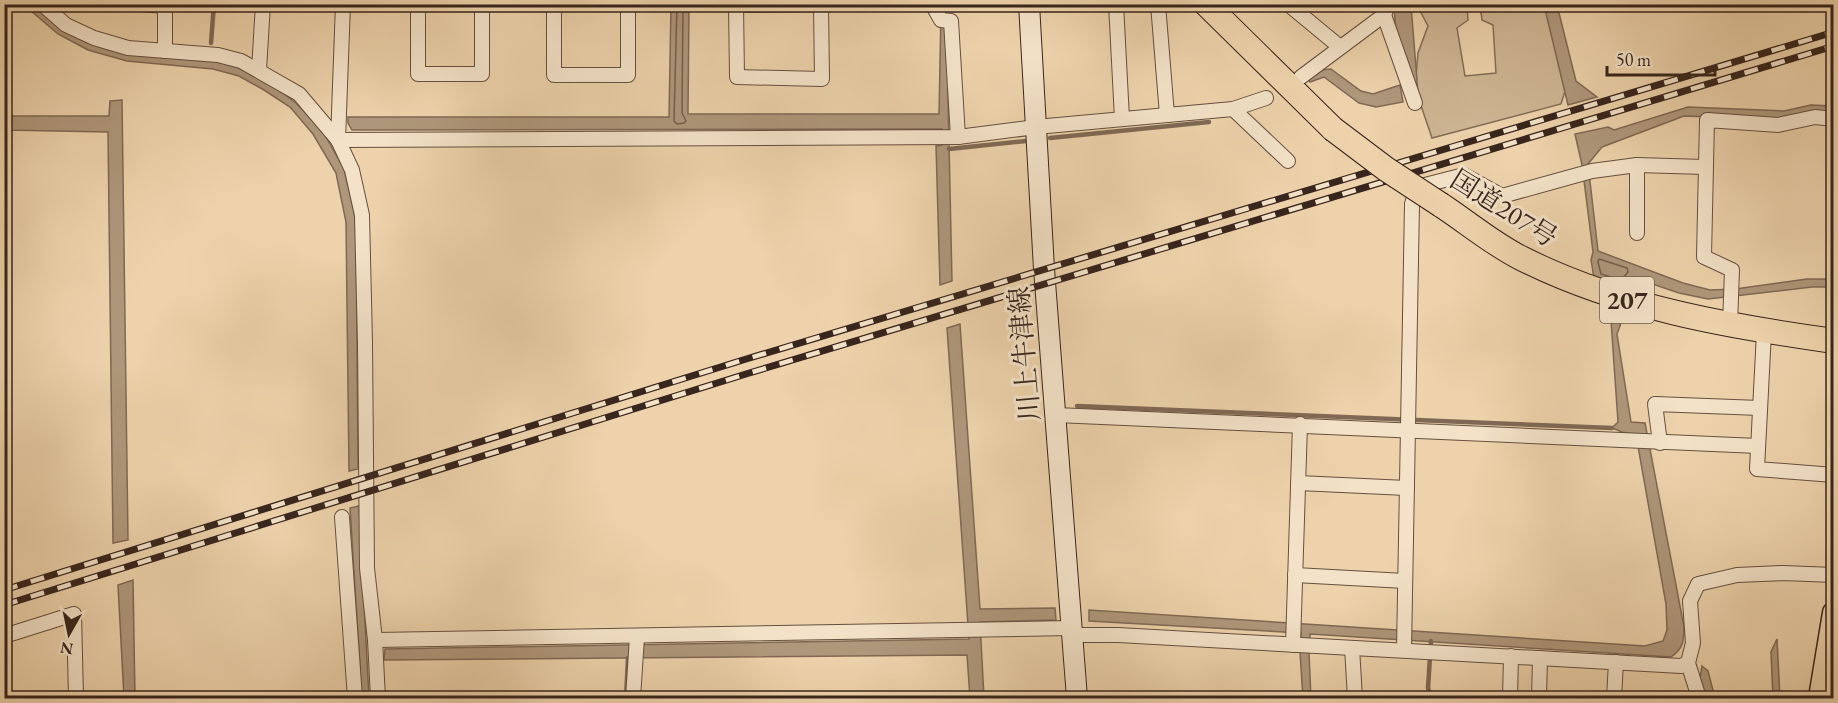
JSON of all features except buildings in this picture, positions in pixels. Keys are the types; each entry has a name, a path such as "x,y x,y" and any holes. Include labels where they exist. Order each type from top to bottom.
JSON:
{"highway":[{"name":"国道207号","path":"1206,4 1333,129 1386,169 1518,257 1575,284 1644,305 1764,332 1833,341"}],"main road":[{"name":"川上牛津線","path":"1029,4 1045,277 1077,699"},
{"path":"1820,699 1833,613"}],"street":[{"path":"42,4 66,25 94,38 128,48 218,56 242,61 299,94 339,140 352,170 362,215 367,568 375,640 378,699"},
{"path":"140,4 165,5 165,51"},
{"path":"259,70 263,4"},
{"path":"339,140 343,4"},
{"path":"418,4 418,74 482,74 482,4"},
{"path":"554,4 554,75 628,75 628,4"},
{"path":"821,5 822,79 737,77 736,5 836,4"},
{"path":"932,4 941,20 951,21 958,137"},
{"path":"1116,4 1122,119"},
{"path":"1158,4 1167,115"},
{"path":"1288,4 1340,47"},
{"path":"1301,76 1386,10 1415,103"},
{"path":"339,140 958,137 1122,119 1233,110 1266,98"},
{"path":"1233,110 1288,161"},
{"path":"1730,325 1731,270 1704,257 1707,120 1778,125 1815,117 1833,119"},
{"path":"1404,650 1412,204 1417,187 1464,175 1502,196 1586,172 1637,165 1705,167"},
{"path":"1637,165 1637,233"},
{"path":"1764,332 1757,469 1833,475"},
{"path":"1657,443 1655,404 1760,408"},
{"path":"1056,415 1758,446"},
{"path":"1293,645 1300,424"},
{"path":"1298,483 1407,488"},
{"path":"342,517 355,699"},
{"path":"1699,699 1688,663 1693,643 1690,601 1698,584 1737,575 1783,573 1833,575"},
{"path":"1295,575 1406,581"},
{"path":"4,636 74,614 76,699"},
{"path":"375,640 986,630 1073,632 1682,666 1688,663"},
{"path":"633,699 637,637"},
{"path":"1352,648 1355,699"},
{"path":"1510,699 1511,656"},
{"path":"1539,657 1539,699"},
{"path":"1614,699 1616,662"}],"shaded area":[{"path":"1417,5 1467,5 1468,20 1457,28 1465,76 1496,73 1493,25 1482,20 1480,5 1548,5 1566,88 1561,104 1432,138 1415,88 1418,53 1428,26"}],"water":[{"path":"671,4 689,5 688,114 939,114 940,5 946,5 952,281 940,285 936,146 942,145 942,129 352,130 348,123 348,117 669,117"},
{"path":"24,5 34,5 63,28 216,61 243,69 273,86 296,103 322,130 344,169 356,221 358,469 349,471 346,222 336,173 313,134 290,107 239,76 213,69 127,61 88,50 58,34"},
{"path":"1395,5 1411,5 1418,93 1401,50"},
{"path":"1544,5 1557,5 1576,81 1597,97 1568,105"},
{"path":"1331,69 1361,91 1373,94 1400,85 1403,102 1376,107 1359,103 1324,77 1310,82 1308,79 1320,70"},
{"path":"122,100 128,540 113,543 108,132 5,130 4,116 109,116 110,101"},
{"path":"1811,105 1833,106 1833,113 1778,119 1684,116 1602,147 1588,164 1598,251 1683,283 1710,290 1735,289 1807,279 1833,279 1833,287 1812,287 1708,299 1679,293 1632,277 1623,287 1594,278 1582,165 1575,134 1608,127 1614,130 1688,107 1784,111"},
{"path":"1610,306 1625,312 1617,334 1631,422 1645,423 1684,627 1682,644 1671,657 1310,634 1311,698 1303,698 1301,633 1089,621 1089,610 1645,646 1663,641 1667,630 1666,604 1636,435 1612,428 1618,422"},
{"path":"960,324 980,609 1055,608 1056,620 980,622 984,698 970,698 967,655 384,660 385,649 969,639 947,328"},
{"path":"359,506 369,698 362,698 350,508"},
{"path":"133,580 135,698 124,698 118,585"},
{"path":"1777,639 1780,698 1773,698 1771,652"},
{"path":"1702,666 1708,671 1715,698 1706,698 1700,678"}],"waterway":[{"path":"211,43 214,4"},
{"path":"1050,138 1209,122"},
{"path":"949,149 1026,141"},
{"path":"1077,406 1612,428"},
{"path":"1431,641 1428,688 1431,698"},
{"path":"626,698 628,658"}],"railway":[{"path":"4,590 743,360 1834,32"},
{"path":"4,605 746,374 1834,46"}]}
